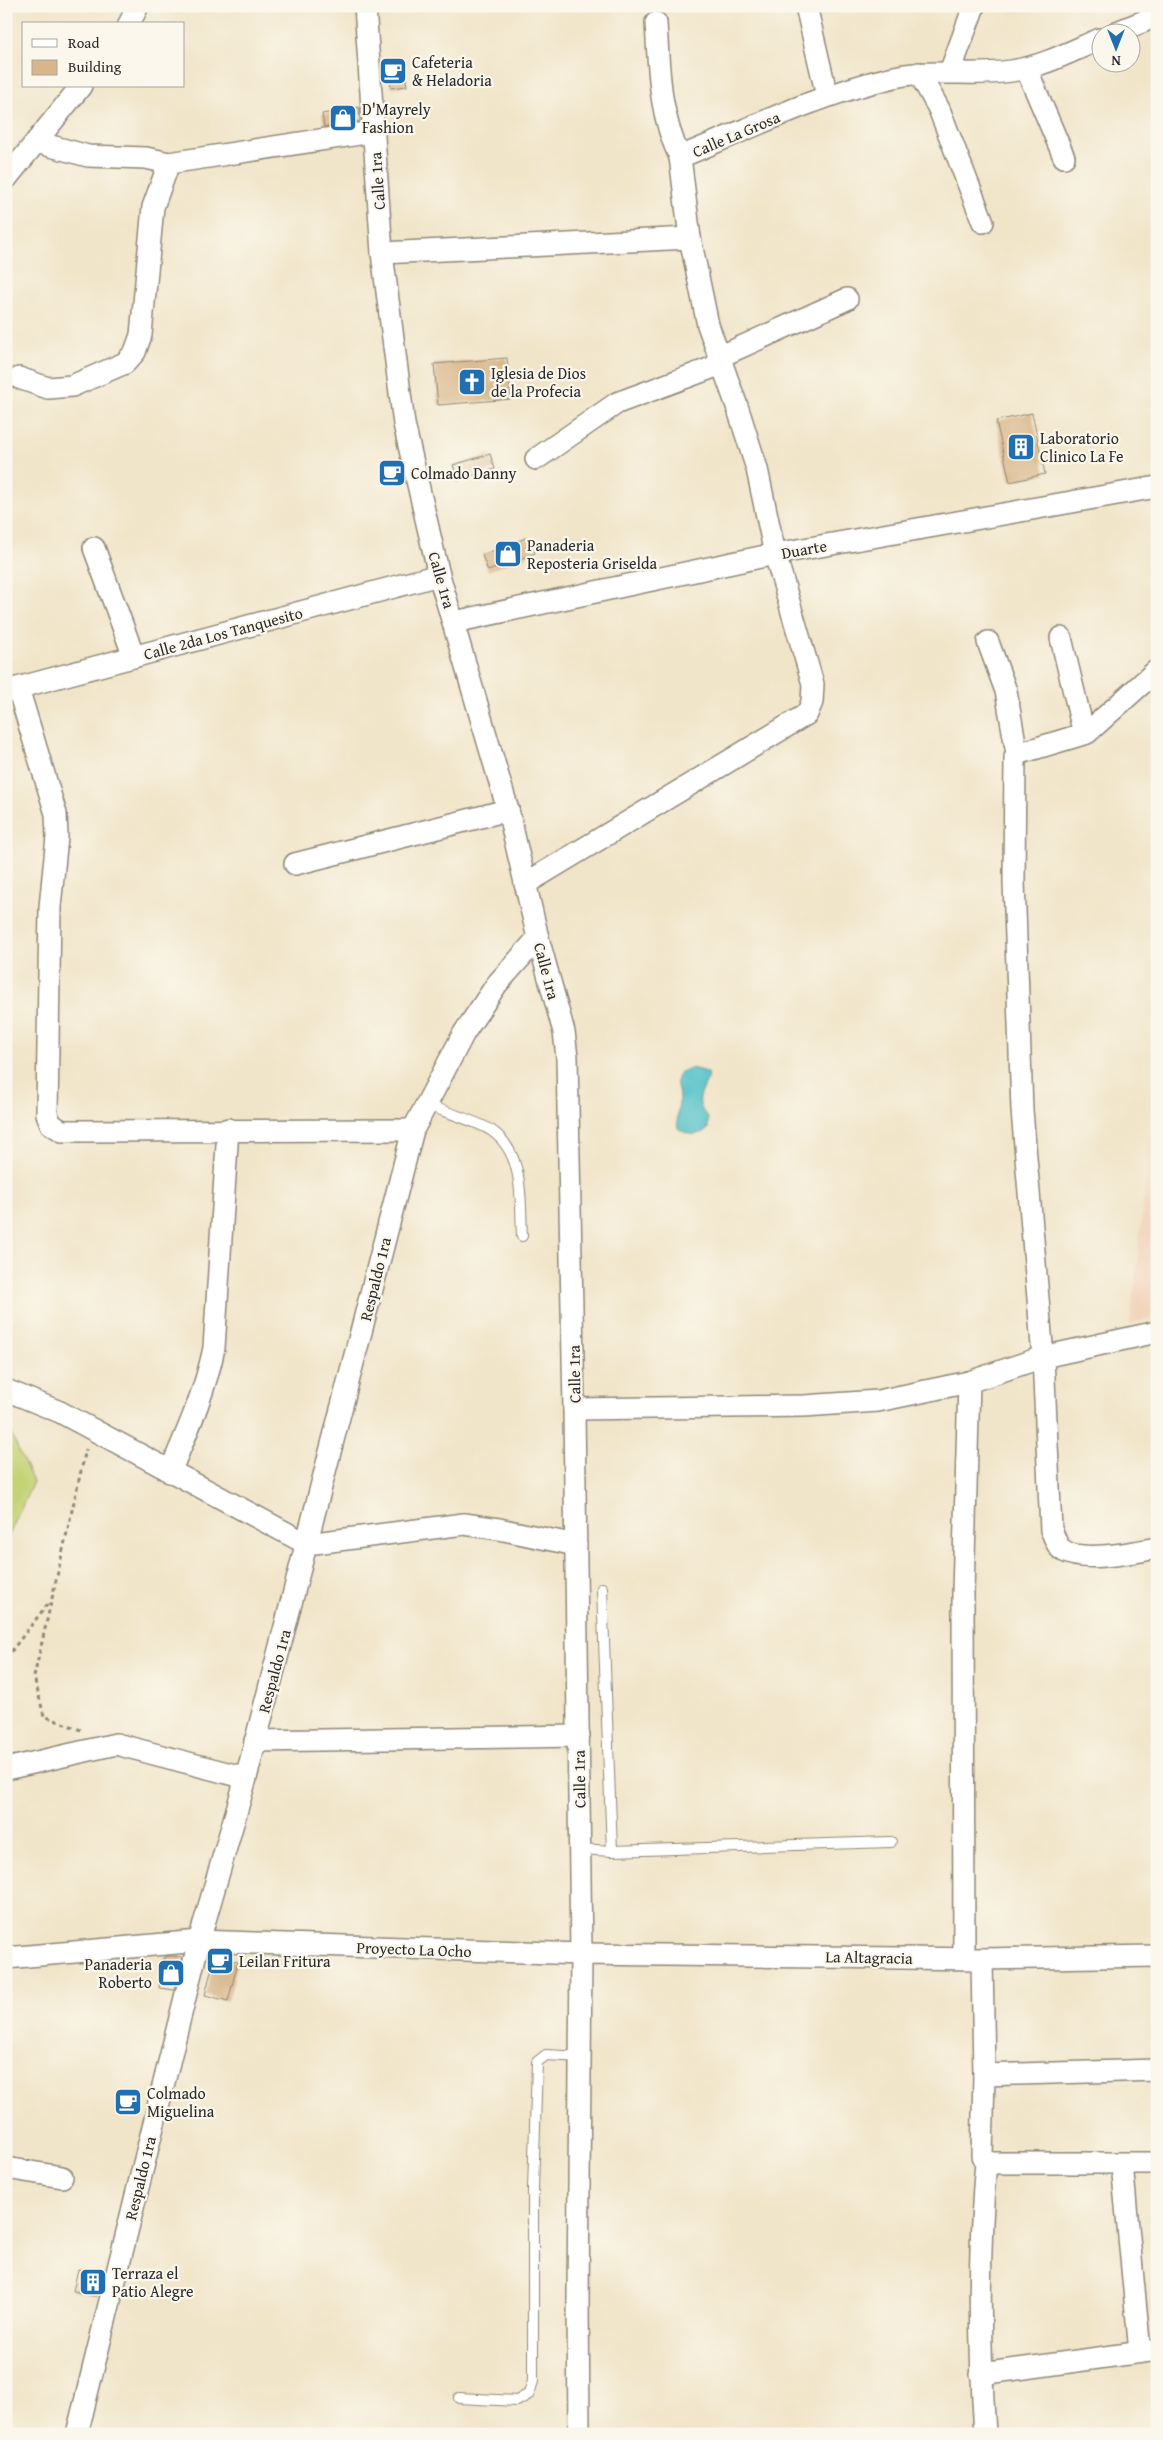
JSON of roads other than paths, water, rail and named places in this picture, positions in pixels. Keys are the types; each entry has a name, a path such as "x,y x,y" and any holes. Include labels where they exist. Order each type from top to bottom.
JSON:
{"street":[{"path":"129,22 138,6"},
{"name":"Calle 1ra","path":"365,6 382,253 399,397 439,575 508,810 538,938 564,1032 567,1057 582,1954 578,2299 579,2434"},
{"path":"806,6 828,96"},
{"path":"950,72 974,6"},
{"path":"1140,23 1157,16"},
{"path":"656,23 662,106 672,141 680,157"},
{"name":"Calle La Grosa","path":"525,884 807,714 812,702 813,684 775,554 756,469 738,409 708,325 690,238 680,157 828,96 891,77 919,73 1009,72 1026,68 1090,43"},
{"path":"1026,68 1064,157"},
{"path":"919,73 939,109 983,222"},
{"path":"6,179 79,88"},
{"path":"36,142 88,156 146,158 169,163 374,132"},
{"path":"19,378 48,388 72,386 125,363 135,352 141,335 153,207 169,163"},
{"path":"382,253 690,238"},
{"path":"536,459 617,403 721,361 846,299"},
{"name":"Duarte","path":"454,622 775,554 1157,487"},
{"path":"94,548 134,657"},
{"name":"Calle 2da Los Tanquesito","path":"12,690 439,575"},
{"path":"1061,638 1084,734"},
{"path":"988,642 1006,691 1017,754 1014,881 1022,1110 1043,1357 1051,1530 1060,1548 1077,1556 1094,1556 1157,1548"},
{"path":"1017,754 1084,734 1157,670"},
{"path":"12,690 56,814 58,837 50,907 48,1114 51,1124 62,1131 413,1130"},
{"path":"295,864 508,810"},
{"name":"Respaldo 1ra","path":"77,2434 199,1942 256,1741 413,1130 464,1033 497,984 538,938"},
{"path":"170,1472 196,1411 209,1371 214,1348 228,1130"},
{"path":"574,1409 804,1406 878,1401 969,1382 1043,1357 1157,1332"},
{"path":"969,1382 963,1593 973,1959 984,2075 982,2156 991,2164 1122,2164 1157,2162"},
{"path":"6,1390 60,1412 307,1544 464,1524 499,1528 576,1545"},
{"path":"256,1741 578,1736"},
{"path":"6,1770 116,1744 246,1778"},
{"name":"Proyecto La Ocho","path":"6,1958 199,1942 582,1954"},
{"name":"La Altagracia","path":"582,1954 973,1959 1157,1956"},
{"path":"984,2075 1157,2070"},
{"path":"985,2434 979,2309 981,2211 986,2161"},
{"path":"981,2374 1148,2351 1122,2164"},
{"path":"6,2168 62,2177"}],"lane":[{"path":"427,1105 491,1130 510,1151 517,1168 522,1236"},
{"path":"602,1588 612,1850"},
{"path":"580,1849 612,1850 891,1842"},
{"path":"459,2398 517,2401 529,2394 533,2381 533,2190 537,2062 546,2055 581,2057"}],"water":[{"path":"691,1068 707,1072 709,1075 700,1097 703,1112 708,1118 708,1129 696,1134 688,1134 678,1128 677,1124 679,1098 677,1083 679,1073"}],"place":[{"name":"Cafeteria & Heladoria","path":"393,71"},
{"name":"D'Mayrely Fashion","path":"343,118"},
{"name":"Iglesia de Dios de la Profecia","path":"472,382"},
{"name":"Laboratorio Clinico La Fe","path":"1021,447"},
{"name":"Colmado Danny","path":"392,473"},
{"name":"Panaderia Reposteria Griselda","path":"508,554"},
{"name":"Leilan Fritura","path":"220,1961"},
{"name":"Panaderia Roberto","path":"171,1973"},
{"name":"Colmado Miguelina","path":"128,2102"},
{"name":"Terraza el Patio Alegre","path":"93,2282"}]}
